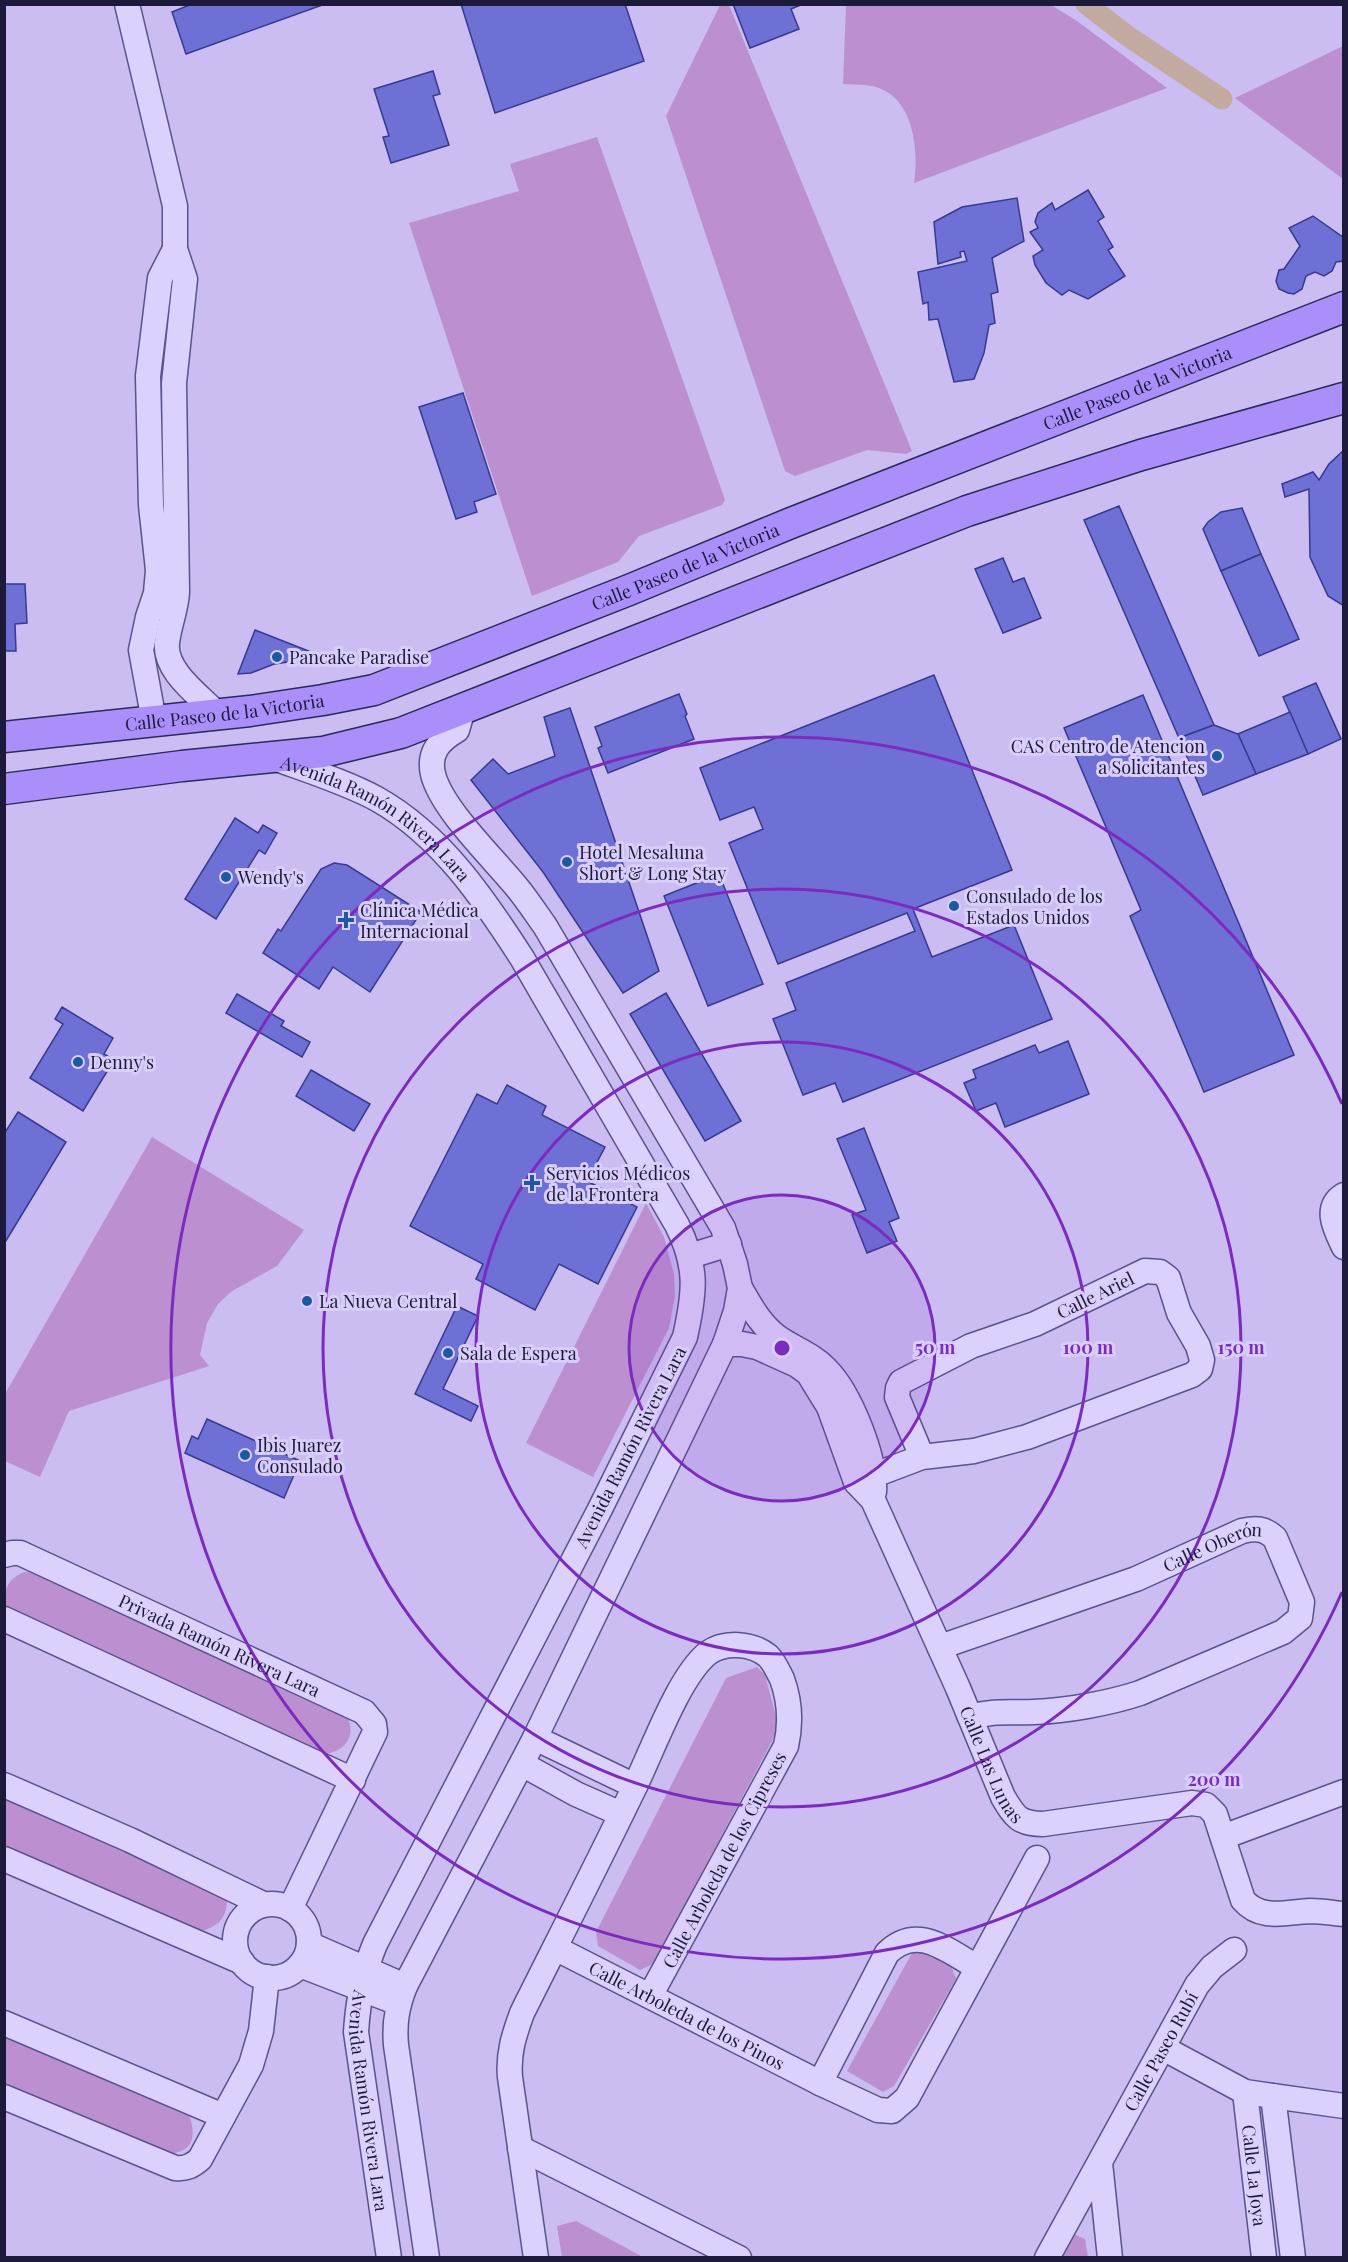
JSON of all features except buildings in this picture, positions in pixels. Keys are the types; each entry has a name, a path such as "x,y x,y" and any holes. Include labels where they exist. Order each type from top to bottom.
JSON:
{"main road":[{"name":"Calle Paseo de la Victoria","path":"4,737 217,714 323,700 374,690 629,590 826,509 1344,307"},
{"path":"4,789 182,766 323,752 401,733 967,511 1151,452 1344,398"}],"street":[{"path":"127,4 176,206 176,249 185,279 174,383 178,578 176,609 166,645 167,654 176,671 217,714"},
{"path":"153,721 141,650 156,593 158,570 151,506 148,376 160,278 176,249"},
{"name":"Avenida Ramón Rivera Lara","path":"427,2258 394,2024 402,1994 522,1764 635,1527 686,1429 725,1344 736,1311 740,1288 729,1244 711,1208 530,903 458,817 438,788 433,775 432,758 442,739 457,730 463,709"},
{"name":"Avenida Ramón Rivera Lara","path":"272,758 377,799 412,823 445,854 502,927 522,958 677,1225 690,1256 693,1285 685,1338 600,1509 375,1944 362,1978 357,2032 388,2258"},
{"path":"502,927 530,903"},
{"path":"1344,1195 1338,1198 1332,1210 1334,1225 1344,1247"},
{"path":"690,1256 729,1244"},
{"name":"Calle Ariel","path":"865,1479 922,1457 974,1452 1026,1437 1192,1375 1200,1369 1202,1360 1198,1346 1179,1313 1168,1278 1160,1272 1145,1271 1035,1324 971,1346 901,1382 897,1397 922,1457"},
{"name":"Calle Las Lunas","path":"740,1288 768,1329 777,1337 819,1362 837,1382 854,1414 865,1479"},
{"name":"Calle Las Lunas","path":"725,1344 757,1347 797,1365 808,1373 829,1407 865,1479 940,1647 1003,1797 1021,1821 1043,1824 1206,1805 1215,1814 1243,1900 1250,1908 1270,1914 1312,1911 1344,1914"},
{"path":"600,1509 635,1527"},
{"name":"Calle Oberón","path":"940,1647 1136,1579 1242,1531 1254,1528 1266,1530 1275,1538 1302,1602 1300,1618 1283,1632 1123,1699 1036,1712 988,1711 970,1717"},
{"name":"Privada Ramón Rivera Lara","path":"4,1555 20,1553 364,1712 374,1724 375,1732 290,1909"},
{"path":"4,1619 353,1780"},
{"name":"Calle Arboleda de los Cipreses","path":"536,2258 510,2077 510,2050 522,2013 688,1675 709,1652 726,1646 740,1645 756,1649 768,1656 774,1663 787,1695 790,1725 786,1746 650,1996"},
{"path":"535,1738 635,1786"},
{"path":"522,1764 576,1794 621,1814"},
{"path":"4,1785 141,1845 263,1904 281,1905 290,1909 305,1924 304,1954 285,1975 267,1977 249,1969 237,1953 235,1943 239,1924 252,1909 263,1904"},
{"path":"1223,1837 1344,1792"},
{"name":"Calle Arboleda de los Pinos","path":"555,1948 820,2083 878,2110 892,2111 907,2098 1037,1858"},
{"path":"4,1859 242,1962"},
{"path":"820,2083 887,1953 896,1945 914,1939 925,1939 977,1967"},
{"name":"Calle Paseo Rubí","path":"1047,2258 1197,1985 1212,1967 1234,1950"},
{"path":"304,1954 402,1994"},
{"path":"4,2097 175,2168 183,2169 200,2159 251,2065 261,2031 267,1977"},
{"path":"4,2024 223,2116"},
{"path":"1163,2048 1245,2092 1344,2106"},
{"name":"Calle La Joya","path":"1245,2092 1264,2258"},
{"name":"Calle La Joya","path":"1273,2096 1293,2258"},
{"path":"520,2148 739,2258"},
{"path":"1100,2163 1110,2258"}],"shaded area":[{"path":"720,5 729,5 912,451 906,454 867,450 795,476 785,471 666,116"},
{"path":"846,5 1051,5 1077,21 1167,88 914,183 916,156 914,141 906,114 899,102 889,93 876,87 843,84"},
{"path":"1343,46 1343,179 1235,98"},
{"path":"597,137 725,500 722,505 639,536 618,562 532,596 409,223 519,191 510,164"},
{"path":"152,1137 304,1230 277,1266 232,1291 218,1304 207,1323 200,1355 209,1366 69,1411 40,1477 5,1461 5,1394"},
{"path":"646,1203 664,1237 674,1274 675,1296 669,1328 593,1477 526,1443"},
{"path":"24,1572 41,1573 347,1716 350,1731 347,1742 337,1751 322,1754 13,1615 5,1605 6,1589 14,1578"},
{"path":"757,1667 765,1675 779,1728 653,1964 640,1970 598,1946 596,1932 726,1678"},
{"path":"5,1797 222,1894 227,1901 225,1913 216,1925 200,1932 5,1847"},
{"path":"924,1950 951,1966 956,1979 894,2086 883,2092 847,2071 912,1953"},
{"path":"5,2037 190,2117 193,2133 190,2144 173,2154 164,2155 5,2085"},
{"path":"576,2221 643,2257 562,2257 557,2226"},
{"path":"1069,2232 1085,2239 1088,2257 1056,2258"}],"waterway":[{"path":"1086,4 1129,37 1222,99"}],"place":[{"name":"Pancake Paradise","path":"277,657"},
{"name":"CAS Centro de Atencion a Solicitantes","path":"1217,756"},
{"name":"Hotel Mesaluna Short & Long Stay","path":"567,862"},
{"name":"Wendy's","path":"226,877"},
{"name":"Consulado de los Estados Unidos","path":"954,906"},
{"name":"Clínica Médica Internacional","path":"346,920"},
{"name":"Denny's","path":"78,1062"},
{"name":"Servicios Médicos de la Frontera","path":"532,1183"},
{"name":"La Nueva Central","path":"307,1301"},
{"name":"Sala de Espera","path":"448,1353"},
{"name":"Ibis Juarez Consulado","path":"245,1455"}]}
